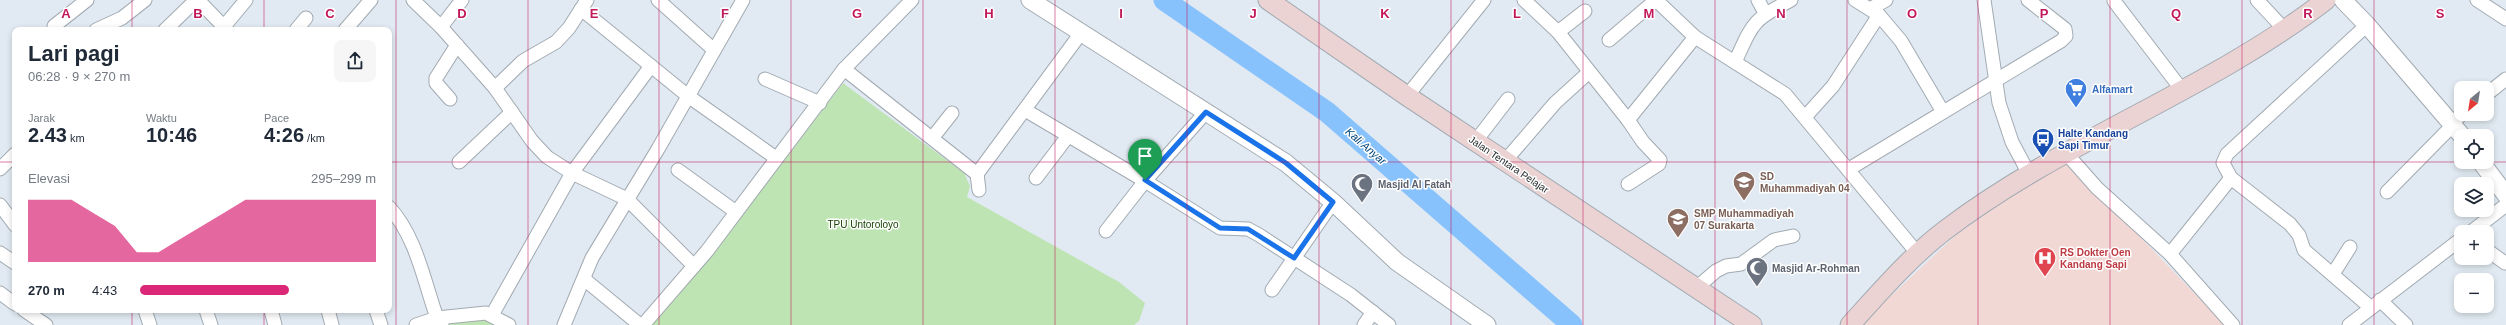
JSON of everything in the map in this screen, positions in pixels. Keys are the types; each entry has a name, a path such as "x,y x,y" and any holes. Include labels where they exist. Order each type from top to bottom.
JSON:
{"main road":[{"name":"Jalan Tentara Pelajar","path":"1268,0 1474,142 1505,161 1695,289 1752,325"},
{"path":"1850,325 1918,254 1976,208 2029,174 2252,51 2326,0"}],"street":[{"path":"54,26 88,0"},
{"path":"102,27 122,18 145,0"},
{"path":"168,27 197,0 222,27"},
{"path":"226,27 246,0"},
{"path":"348,27 371,0"},
{"path":"413,0 441,27 495,88 540,150 572,173 627,200 694,266"},
{"path":"441,27 462,0"},
{"path":"564,325 592,258 743,0"},
{"path":"643,325 694,266 820,103 844,69 912,0"},
{"path":"1030,0 1286,163 1333,202 1397,262 1487,325"},
{"path":"1407,96 1484,0"},
{"path":"1524,0 1558,32 1588,73 1628,120 1643,142 1660,160 1658,164 1628,184"},
{"path":"1609,40 1656,0 1695,37 1785,94 1806,116 1918,254"},
{"path":"1758,0 1765,13"},
{"path":"1735,62 1752,26 1765,13 1792,0"},
{"path":"1855,0 1874,12 1901,41 1943,112"},
{"path":"1806,116 1832,86 1874,12 1886,0"},
{"path":"1984,0 1995,82 2005,123 2029,174"},
{"path":"1849,170 1995,82 2066,36 2065,28 2028,0"},
{"path":"2257,0 2284,29"},
{"path":"2343,0 2457,124 2387,192"},
{"path":"2477,0 2506,19"},
{"path":"2114,1 2182,90"},
{"path":"666,2 714,50"},
{"path":"495,88 523,60 556,42 569,28 584,5 651,66 688,96 776,158"},
{"path":"1558,32 1585,11"},
{"path":"298,27 306,18"},
{"path":"2367,25 2227,154 2223,163 2231,178 2286,220 2299,235 2304,250 2333,274 2406,325"},
{"path":"977,174 1081,33"},
{"path":"1628,120 1695,37"},
{"path":"450,99 436,83 436,78 457,45"},
{"path":"492,315 572,173 651,66"},
{"path":"844,69 933,137 977,174 979,190"},
{"path":"1505,161 1554,103 1588,73"},
{"path":"2494,88 2506,78"},
{"path":"765,79 820,103"},
{"path":"1474,142 1508,99"},
{"path":"1025,110 1145,180 1220,228 1248,229 1294,258 1373,312 1389,325"},
{"path":"459,162 512,112"},
{"path":"1106,231 1145,180 1206,112"},
{"path":"933,137 952,113"},
{"path":"1036,178 1068,136"},
{"path":"2066,153 2097,188 2170,254 2233,325"},
{"path":"0,169 12,157"},
{"path":"2486,169 2506,195"},
{"path":"678,170 736,212"},
{"path":"2170,254 2231,178"},
{"path":"1272,290 1333,202"},
{"path":"0,205 12,221"},
{"path":"2480,225 2506,205"},
{"path":"392,211 402,223 409,237 439,322"},
{"path":"1695,289 1716,271 1726,266 1741,264 1774,240 1793,236"},
{"path":"2349,325 2454,244"},
{"path":"2333,274 2350,247"},
{"path":"0,253 12,261"},
{"path":"2494,255 2505,263"},
{"path":"584,279 640,325"},
{"path":"0,293 12,302"},
{"path":"1364,325 1373,312"},
{"path":"28,313 46,325"},
{"path":"146,313 150,325"},
{"path":"207,313 211,325"},
{"path":"272,313 275,325"},
{"path":"329,313 332,325"},
{"path":"377,313 381,325"},
{"path":"416,325 492,315 509,325"}],"shaded area":[{"name":"RS Dokter Oen Kandang Sapi","path":"2065,159 2225,325 1860,325 1957,234"}],"green space":[{"name":"TPU Untoroloyo","path":"843,83 964,173 970,186 967,197 1119,282 1145,303 1139,321 1134,325 649,325 730,232"},
{"path":"489,317 502,325 429,325"}],"waterway":[{"name":"Kali Anyar","path":"1164,0 1327,112 1572,325"}],"place":[{"name":"Alfamart","path":"2076,108"},
{"name":"Halte Kandang Sapi Timur","path":"2043,158"},
{"name":"SD Muhammadiyah 04","path":"1744,202"},
{"name":"Masjid Al Fatah","path":"1362,204"},
{"name":"SMP Muhammadiyah 07 Surakarta","path":"1678,238"},
{"name":"RS Dokter Oen Kandang Sapi","path":"2045,278"},
{"name":"Masjid Ar-Rohman","path":"1757,288"}],"route":[{"path":"1206,112 1286,163 1333,202 1294,258 1260,235 1248,229 1220,228 1145,180 1206,112"}]}
